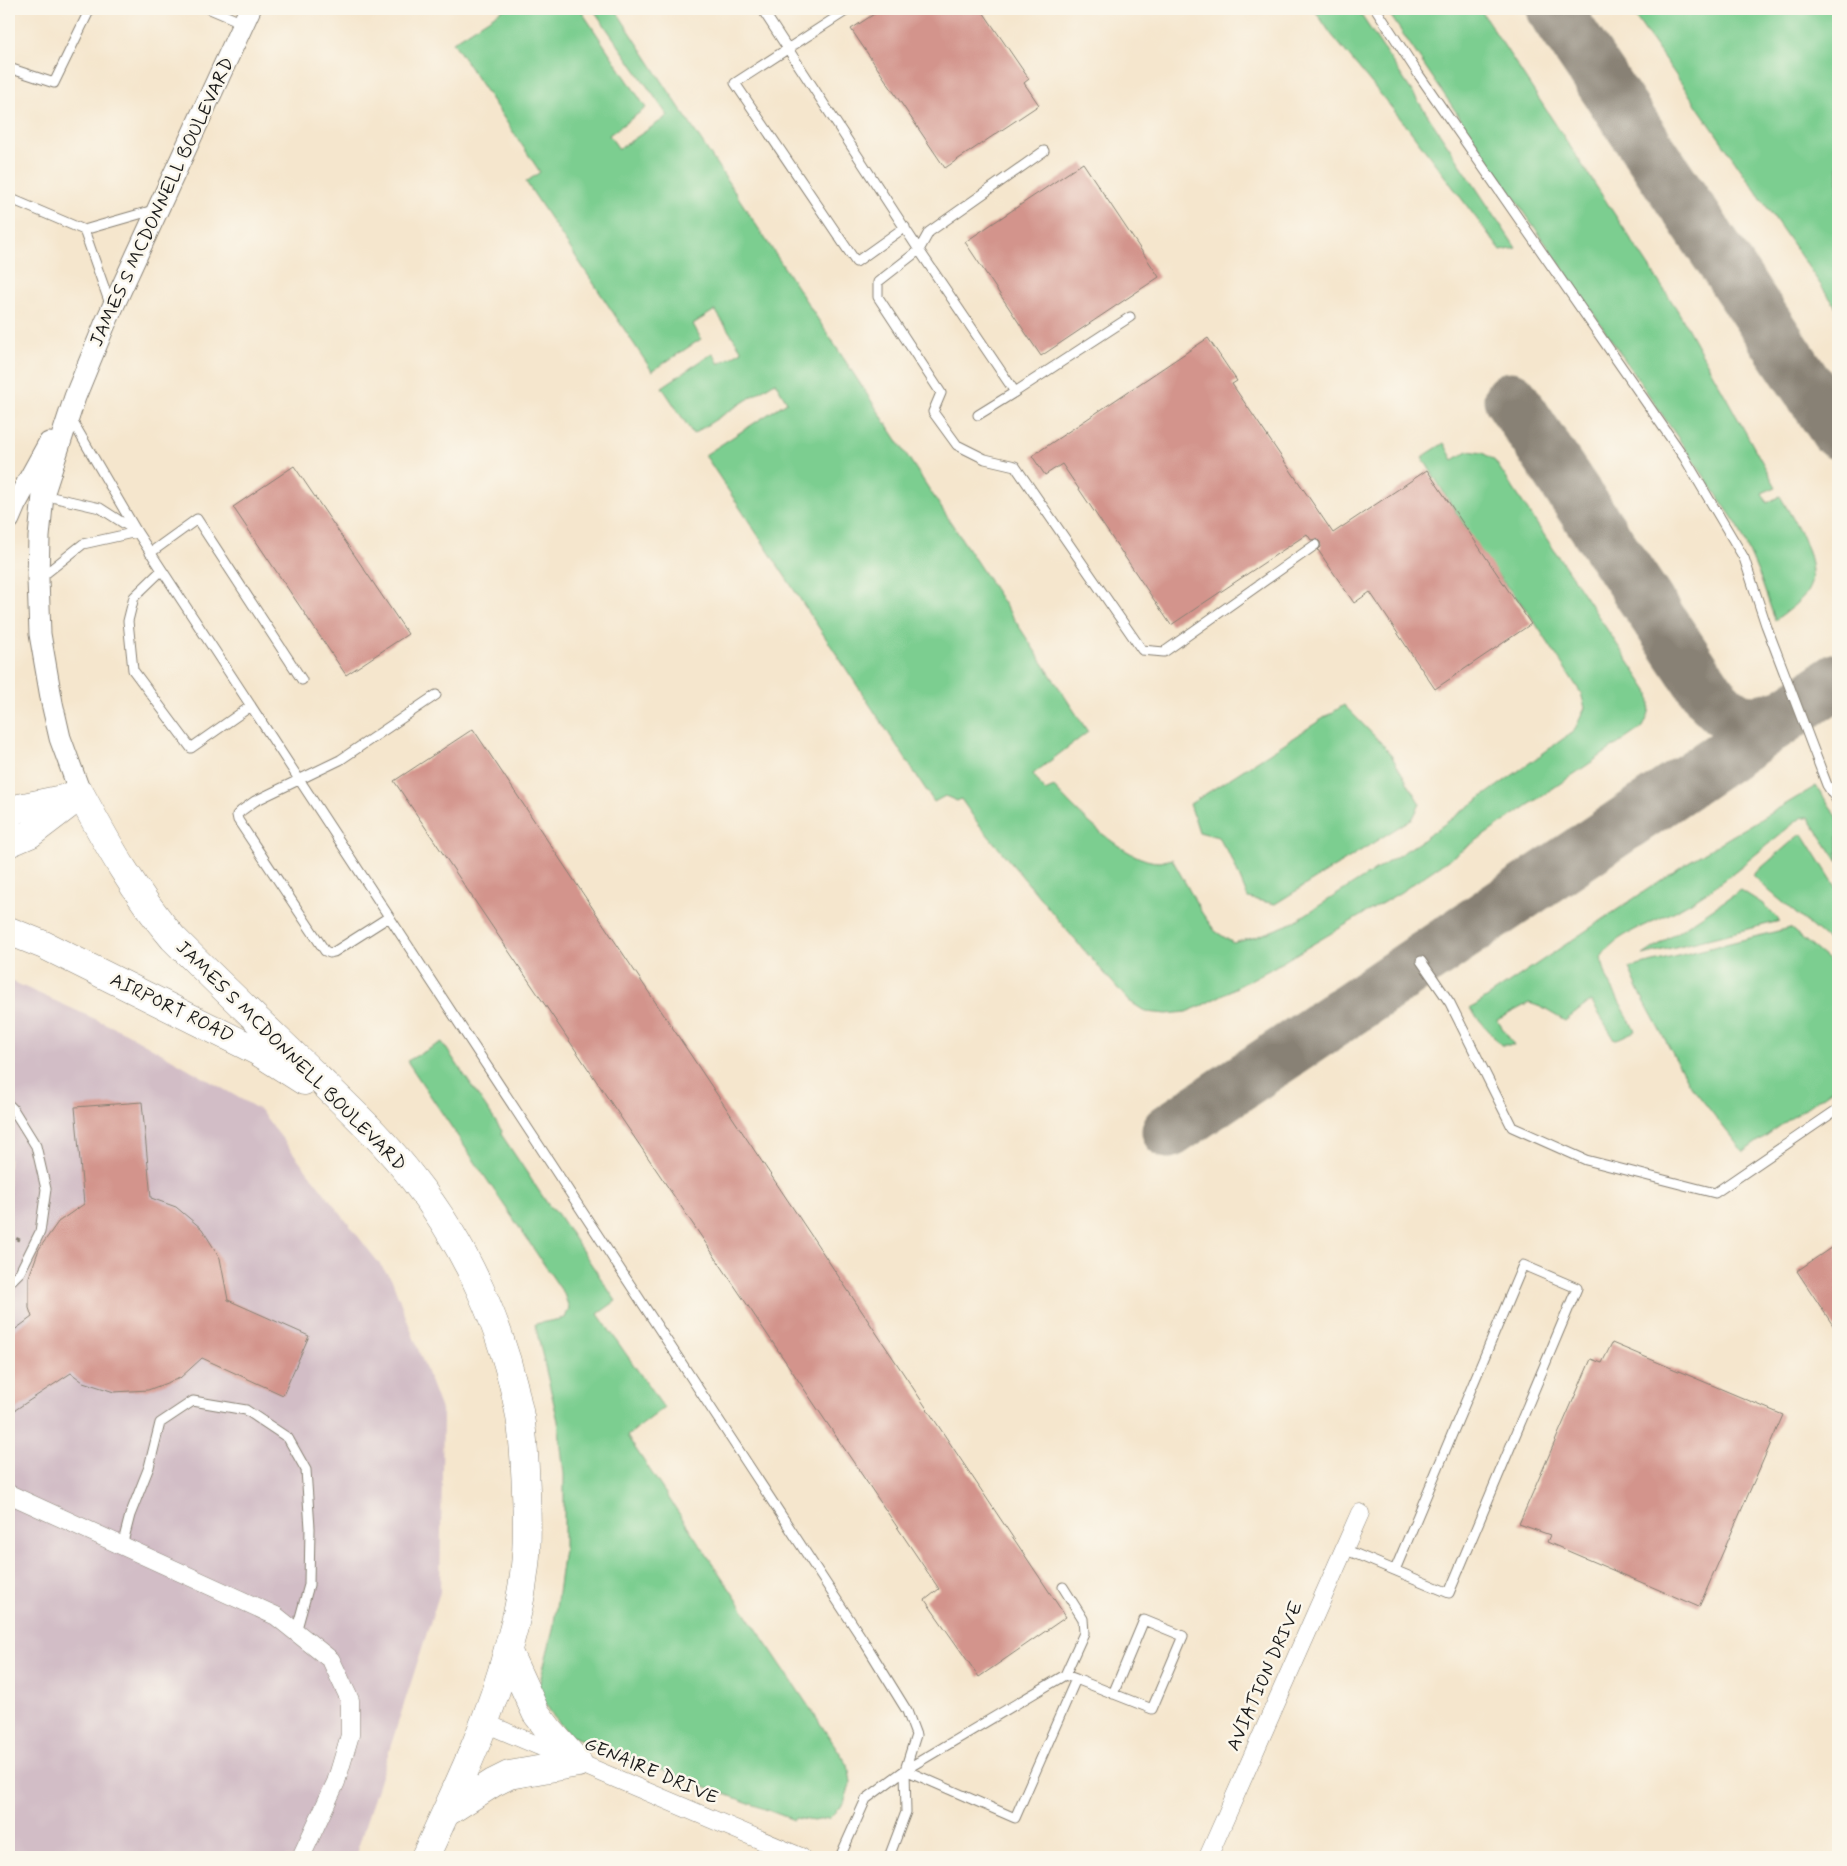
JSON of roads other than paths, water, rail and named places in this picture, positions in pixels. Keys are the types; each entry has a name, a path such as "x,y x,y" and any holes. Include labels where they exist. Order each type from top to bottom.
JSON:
{"main road":[{"path":"9,813 19,808 81,795"},
{"path":"9,843 30,834 81,795"},
{"name":"JAMES S MCDONNELL BOULEVARD","path":"81,795 122,869 150,911 173,938 354,1113 413,1178 444,1220 487,1305 500,1340 519,1412 525,1462 528,1520 525,1565 517,1615 508,1652 484,1723 425,1857"},
{"name":"AIRPORT ROAD","path":"9,931 44,945 257,1051 354,1113"},
{"path":"508,1652 536,1713 578,1763"},
{"path":"446,1813 509,1775 578,1763"}],"street":[{"name":"JAMES S MCDONNELL BOULEVARD","path":"9,519 32,494 112,309 247,16"},
{"name":"JAMES S MCDONNELL BOULEVARD","path":"32,494 39,537 40,634 60,738 81,795"},
{"path":"9,1494 276,1616 331,1660 350,1700 350,1735 336,1782 301,1857"},
{"name":"AVIATION DRIVE","path":"1208,1857 1360,1513"},
{"name":"GENAIRE DRIVE","path":"484,1723 801,1857"}],"lane":[{"path":"210,9 247,16"},
{"path":"762,9 1015,392"},
{"path":"849,9 838,12 788,49 735,83 856,262 905,227"},
{"path":"1376,9 1419,75 1684,457 1744,558 1766,625 1824,777 1838,802"},
{"path":"9,68 54,82 87,10"},
{"path":"1044,151 929,232 920,250 878,282 878,297 941,393 933,412 957,445 985,459 1015,466 1142,650 1164,652 1315,545"},
{"path":"9,198 84,230 159,208"},
{"path":"84,230 112,309"},
{"path":"978,415 1130,317"},
{"path":"72,405 137,532 860,1634 907,1711 916,1735 905,1770 906,1812 889,1857"},
{"path":"32,494 100,508 137,532"},
{"path":"150,552 197,519 302,680"},
{"path":"38,579 83,544 137,532"},
{"path":"162,570 134,597 128,621 132,670 191,748 251,706"},
{"path":"389,917 334,952 325,951 237,815 255,801 340,760 436,695"},
{"path":"1421,961 1450,1003 1512,1127 1586,1160 1715,1193 1838,1109"},
{"path":"9,1105 36,1146 46,1189 40,1232 20,1272 9,1282"},
{"path":"1344,1549 1449,1593 1577,1288 1523,1265 1395,1570"},
{"path":"122,1546 130,1515 149,1467 160,1423 193,1401 246,1410 288,1438 306,1470 310,1528 309,1585 296,1633"},
{"path":"840,1857 866,1799 905,1770 1065,1675 1084,1633 1083,1619 1063,1587"},
{"path":"1065,1675 1076,1679 1113,1694 1152,1709 1183,1636 1144,1620 1113,1694"},
{"path":"905,1770 1016,1818 1076,1679"}]}
